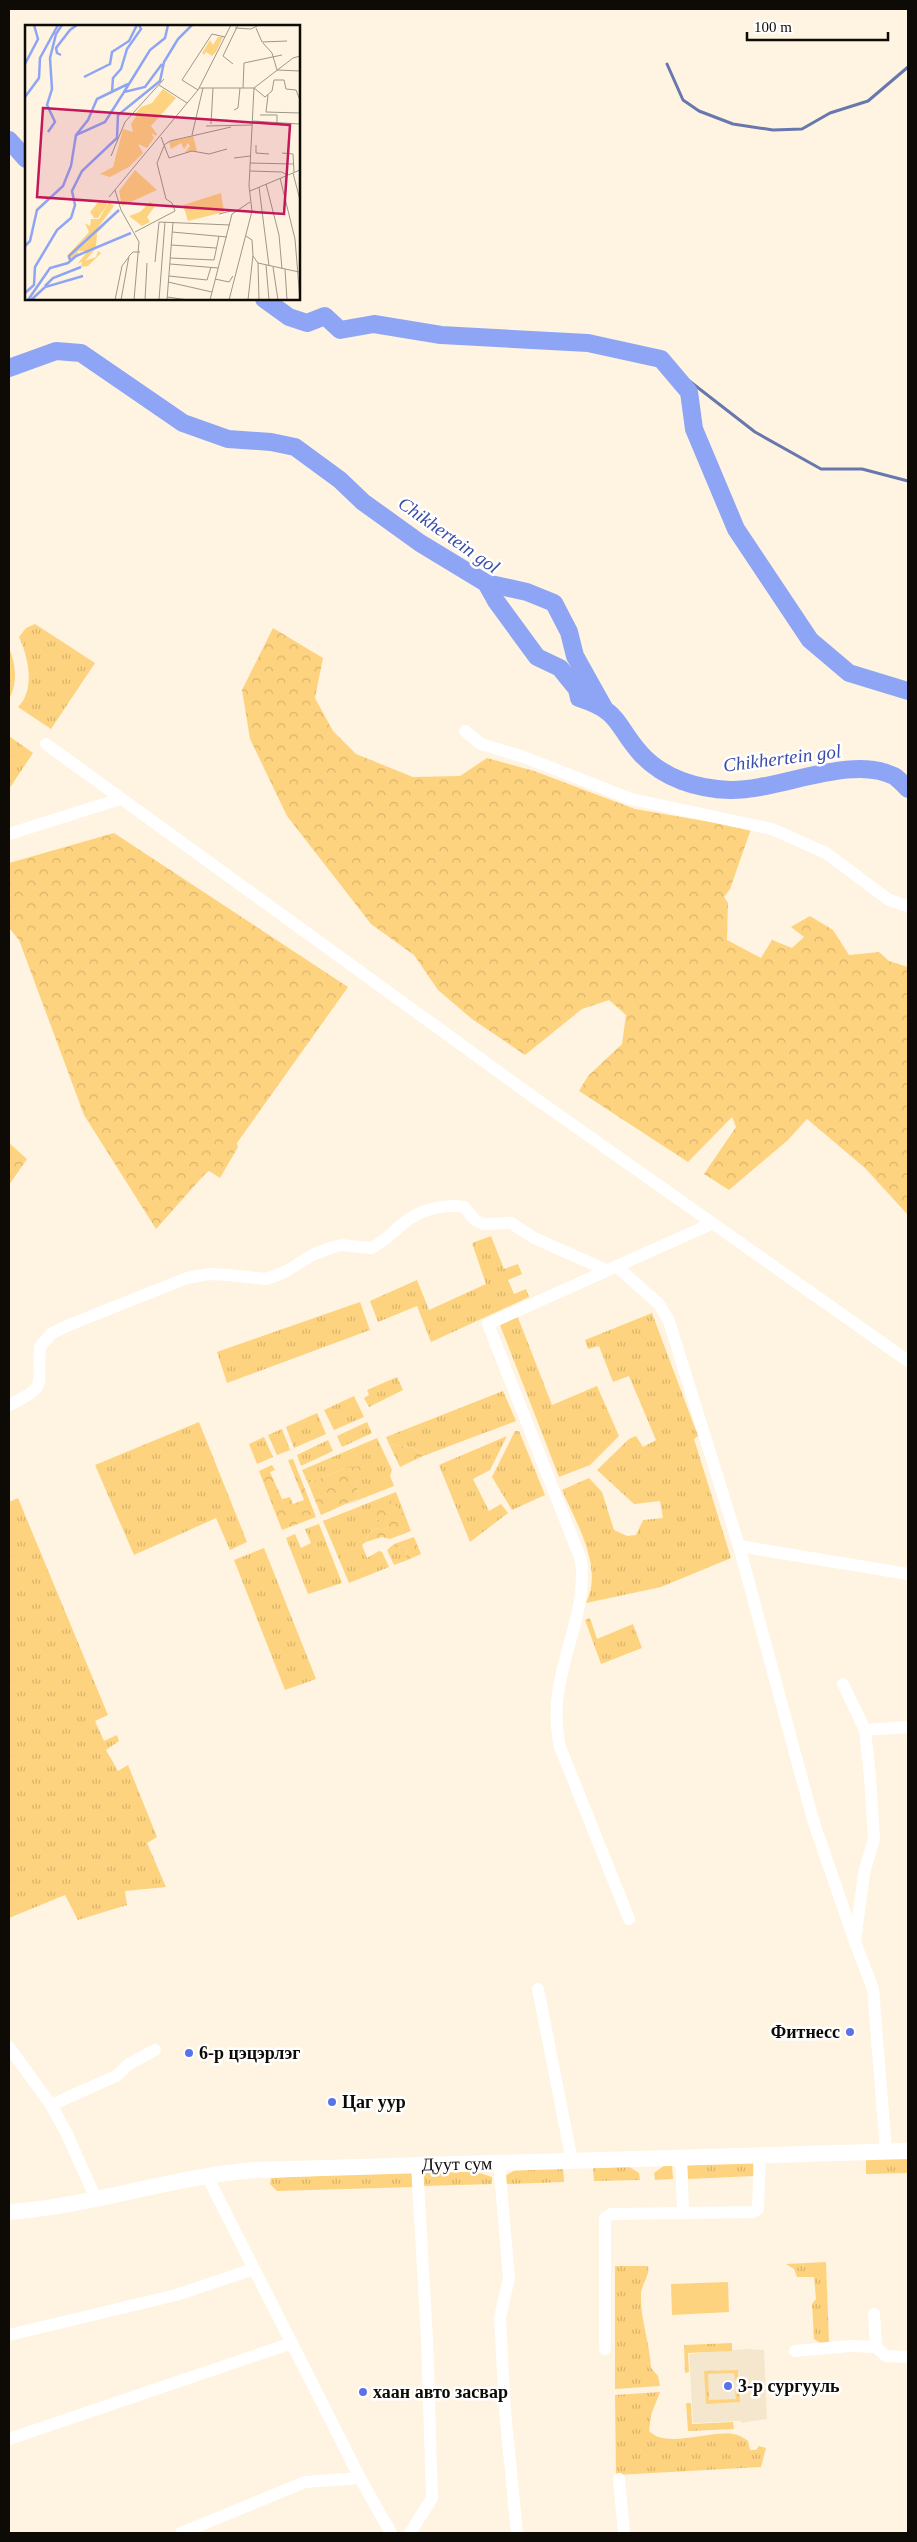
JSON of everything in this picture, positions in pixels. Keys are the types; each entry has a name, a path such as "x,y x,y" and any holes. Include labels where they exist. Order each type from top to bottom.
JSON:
{"main road":[{"name":"Дуут сум","path":"9,2212 51,2208 207,2176 257,2170 908,2151"}],"street":[{"path":"465,731 482,744 524,757 631,799 772,830 826,853 889,900 908,906"},
{"path":"46,744 711,1224 908,1361"},
{"path":"9,834 120,799"},
{"path":"9,1405 36,1392 39,1384 40,1347 52,1333 69,1325 187,1278 209,1274 266,1280 285,1272 314,1254 333,1247 341,1245 371,1248 408,1220 436,1208 453,1205 464,1206 475,1220 484,1224 511,1223 534,1238 611,1268 659,1304 669,1321 738,1546 813,1820 873,1989 886,2151"},
{"path":"629,1919 560,1747 557,1734 555,1712 558,1683 582,1586 581,1560 488,1324 711,1224"},
{"path":"738,1546 908,1574"},
{"path":"842,1684 865,1730 874,1839 864,1873 855,1942"},
{"path":"865,1730 908,1727"},
{"path":"538,1989 572,2161"},
{"path":"9,2047 50,2105 66,2132 96,2199"},
{"path":"50,2105 116,2076 129,2064 155,2050"},
{"path":"605,2349 605,2218 611,2214 756,2211 760,2156"},
{"path":"681,2158 683,2213"},
{"path":"499,2164 509,2278 500,2317 505,2411 517,2533"},
{"path":"410,2533 432,2498 427,2340 417,2165"},
{"path":"207,2176 360,2478 391,2533"},
{"path":"9,2335 176,2295 254,2269"},
{"path":"874,2314 876,2347"},
{"path":"9,2439 292,2343"},
{"path":"795,2351 850,2346 876,2347 886,2356 908,2357"},
{"path":"181,2533 305,2482 360,2478"},
{"path":"619,2479 624,2533"}],"shaded area":[{"name":"3-р сургууль","path":"746,2349 764,2350 767,2419 741,2423 741,2421 693,2423 689,2354"}],"green space":[{"path":"35,624 95,663 51,729 18,707 24,700 29,682 25,654 19,637 26,628"},
{"path":"273,628 323,658 315,698 333,731 356,754 413,777 460,776 487,758 534,771 635,809 751,829 730,889 724,897 728,903 727,940 761,958 772,940 792,948 804,937 791,927 810,916 833,930 849,955 879,952 889,961 908,967 908,1215 865,1168 807,1119 788,1140 729,1190 704,1174 736,1127 732,1117 688,1162 579,1091 588,1076 622,1044 626,1015 609,1000 582,1009 525,1055 472,1019 438,990 414,955 371,924 287,816 250,739 242,690"},
{"path":"9,647 15,680 9,700"},
{"path":"9,736 33,753 9,789"},
{"path":"114,833 348,987 237,1143 238,1147 220,1178 209,1171 205,1174 156,1229 84,1115 19,940 9,928 9,863"},
{"path":"9,1143 27,1159 9,1185"},
{"path":"491,1236 504,1269 518,1264 522,1274 508,1280 514,1294 526,1289 529,1297 431,1342 417,1306 378,1322 370,1301 417,1280 429,1310 486,1284 472,1243"},
{"path":"360,1302 370,1330 227,1383 217,1352"},
{"path":"652,1313 698,1436 694,1439 731,1558 661,1587 586,1603 591,1589 590,1560 586,1545 562,1490 589,1478 602,1492 614,1530 627,1536 636,1535 643,1520 663,1518 660,1501 634,1504 597,1470 629,1439 636,1436 643,1447 656,1440 629,1376 613,1382 599,1346 588,1349 585,1340"},
{"path":"517,1315 552,1405 597,1386 619,1436 590,1465 559,1477 500,1325 502,1322"},
{"path":"397,1377 403,1390 369,1407 364,1398 369,1395 367,1390"},
{"path":"503,1391 516,1421 423,1456 414,1448 389,1444 386,1437"},
{"path":"354,1396 364,1417 334,1430 324,1410"},
{"path":"317,1413 326,1434 294,1448 286,1427"},
{"path":"199,1422 247,1542 230,1550 216,1518 134,1555 95,1465"},
{"path":"367,1422 372,1433 342,1447 337,1436"},
{"path":"282,1429 290,1450 277,1455 268,1435"},
{"path":"515,1431 519,1431 545,1495 512,1510 492,1477"},
{"path":"507,1436 490,1470 473,1479 489,1511 501,1504 508,1513 470,1542 439,1465"},
{"path":"264,1437 273,1457 257,1464 249,1444"},
{"path":"377,1438 392,1470 390,1476 394,1486 348,1504 359,1498 356,1483 359,1478 344,1469 308,1483 302,1470"},
{"path":"328,1440 333,1451 301,1466 297,1455"},
{"path":"389,1444 414,1448 423,1456 400,1467"},
{"path":"293,1459 316,1517 282,1530 259,1471 272,1465 275,1470 270,1472 282,1499 290,1497 293,1504 304,1500 288,1460"},
{"path":"362,1465 367,1474 356,1483 359,1498 321,1515 308,1483 344,1469"},
{"path":"396,1492 405,1515 389,1500 374,1519 388,1522 388,1526 384,1530 375,1528 369,1533 366,1542 362,1545 367,1558 379,1551 382,1552 389,1567 349,1583 323,1521"},
{"path":"18,1498 108,1715 95,1721 104,1741 117,1735 119,1741 106,1750 118,1771 128,1765 157,1837 147,1843 166,1887 125,1891 127,1905 78,1920 65,1895 9,1918 9,1502"},
{"path":"389,1499 405,1515 411,1531 390,1539 382,1537 366,1542 369,1533 375,1528 384,1530 388,1526 387,1522 374,1519 374,1510"},
{"path":"319,1524 342,1583 308,1594 286,1538 295,1534 301,1548 311,1543 305,1529"},
{"path":"414,1537 421,1554 405,1561 407,1549 405,1546 396,1548 394,1544"},
{"path":"394,1544 396,1548 405,1546 407,1549 405,1561 394,1565 387,1550"},
{"path":"264,1548 316,1679 285,1690 234,1560"},
{"path":"590,1618 597,1639 633,1624 642,1648 601,1664 585,1620"},
{"path":"908,2158 908,2173 866,2174 866,2159"},
{"path":"753,2162 754,2176 688,2179 687,2165"},
{"path":"665,2165 672,2165 673,2179 655,2180 654,2173"},
{"path":"628,2166 639,2173 640,2180 594,2181 593,2168"},
{"path":"563,2168 564,2182 505,2184 505,2176 517,2169"},
{"path":"470,2170 492,2177 492,2184 424,2186 423,2172"},
{"path":"413,2171 414,2187 277,2191 270,2184 271,2178"},
{"path":"826,2262 829,2343 822,2344 814,2339 812,2304 816,2299 814,2277 797,2277 794,2269 786,2264"},
{"path":"615,2266 648,2266 648,2274 641,2291 641,2304 651,2368 658,2376 660,2386 615,2389"},
{"path":"728,2282 729,2312 672,2315 671,2284"},
{"path":"732,2343 732,2351 688,2353 689,2372 685,2373 684,2345"},
{"path":"738,2370 738,2380 735,2380 734,2373 708,2374 709,2400 736,2399 735,2391 739,2391 740,2402 706,2404 704,2371"},
{"path":"660,2392 651,2415 649,2431 667,2439 716,2434 738,2435 748,2441 750,2450 756,2450 759,2446 766,2448 761,2467 616,2475 615,2395"},
{"path":"686,2403 691,2403 692,2424 733,2422 734,2429 688,2431"}],"waterway":[{"path":"667,64 683,100 699,111 733,124 773,130 802,129 830,113 868,101 908,67"},
{"path":"9,140 25,158"},
{"path":"265,300 289,317 307,323 325,316 340,330 374,324 441,335 588,343 661,359 689,392 694,429 736,529 810,640 849,673 908,691"},
{"name":"Chikhertein gol","path":"9,368 56,351 81,353 183,423 228,439 271,442 295,447 340,480 363,502 420,543 486,583 496,601 537,657 560,668 577,689 579,698 593,703 611,714 641,754 650,763 671,776 694,785 730,790 749,789 835,771 876,770 894,776 908,789"},
{"path":"661,359 755,432 821,469 862,469 908,481"},
{"path":"486,583 527,592 554,603 569,632 575,656 604,708"}],"place":[{"name":"Фитнесс","path":"850,2032"},
{"name":"6-р цэцэрлэг","path":"189,2053"},
{"name":"Цаг уур","path":"332,2102"},
{"name":"3-р сургууль","path":"728,2386"},
{"name":"хаан авто засвар","path":"363,2392"}]}
